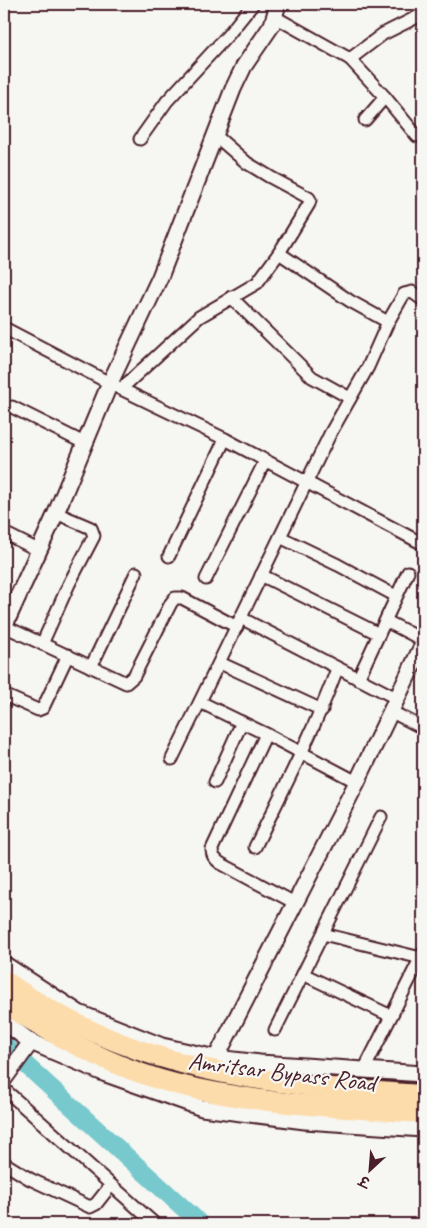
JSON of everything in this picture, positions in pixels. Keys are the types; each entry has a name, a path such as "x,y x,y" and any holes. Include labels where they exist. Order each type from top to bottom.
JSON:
{"highway":[{"name":"Amritsar Bypass Road","path":"4,980 32,1001 81,1026 132,1048 181,1064 232,1076 281,1084 423,1095"},
{"name":"Amritsar Bypass Road","path":"4,1003 36,1024 82,1049 136,1071 174,1083 259,1100 366,1110 423,1113"}],"street":[{"path":"140,139 167,101 228,35 253,4"},
{"path":"417,136 350,58 277,10 238,78 116,386 84,443 56,513 4,626 122,682 129,682 134,676 171,603 175,598 178,598 239,623 358,679 395,705 423,728"},
{"path":"350,58 383,34 423,14"},
{"path":"365,120 385,98"},
{"path":"116,386 199,317 257,283 279,253 309,204 309,198 247,163 216,136"},
{"path":"279,253 350,301 388,322"},
{"path":"172,758 220,663 330,434 368,368 388,322 404,294 412,292 423,300"},
{"path":"231,297 252,315 312,377 350,398"},
{"path":"4,328 224,439 423,544"},
{"path":"12,407 84,443"},
{"path":"169,556 224,439"},
{"path":"206,579 265,461"},
{"path":"42,644 69,584 94,536 91,528 56,513"},
{"path":"4,533 38,550"},
{"path":"280,537 338,564 396,596"},
{"path":"358,679 408,572"},
{"path":"91,667 136,573"},
{"path":"261,575 379,634"},
{"path":"386,621 423,640"},
{"path":"216,1058 357,782 423,644"},
{"path":"4,695 38,710 43,708 68,655"},
{"path":"220,663 322,710"},
{"path":"255,847 322,710 337,669"},
{"path":"200,702 357,782"},
{"path":"215,782 242,722"},
{"path":"266,734 212,852 214,858 220,863 295,904"},
{"path":"275,1030 381,817"},
{"path":"323,934 422,956 364,1070"},
{"path":"4,964 79,1014 162,1046 216,1058 260,1063 423,1074"},
{"path":"303,974 391,1016"},
{"path":"4,1022 30,1045 202,1108 304,1121 423,1130"},
{"path":"6,1076 30,1045"},
{"path":"4,1089 155,1224"},
{"path":"4,1164 30,1179 90,1207 96,1204 111,1185"}],"waterway":[{"path":"4,1045 201,1224"}]}
